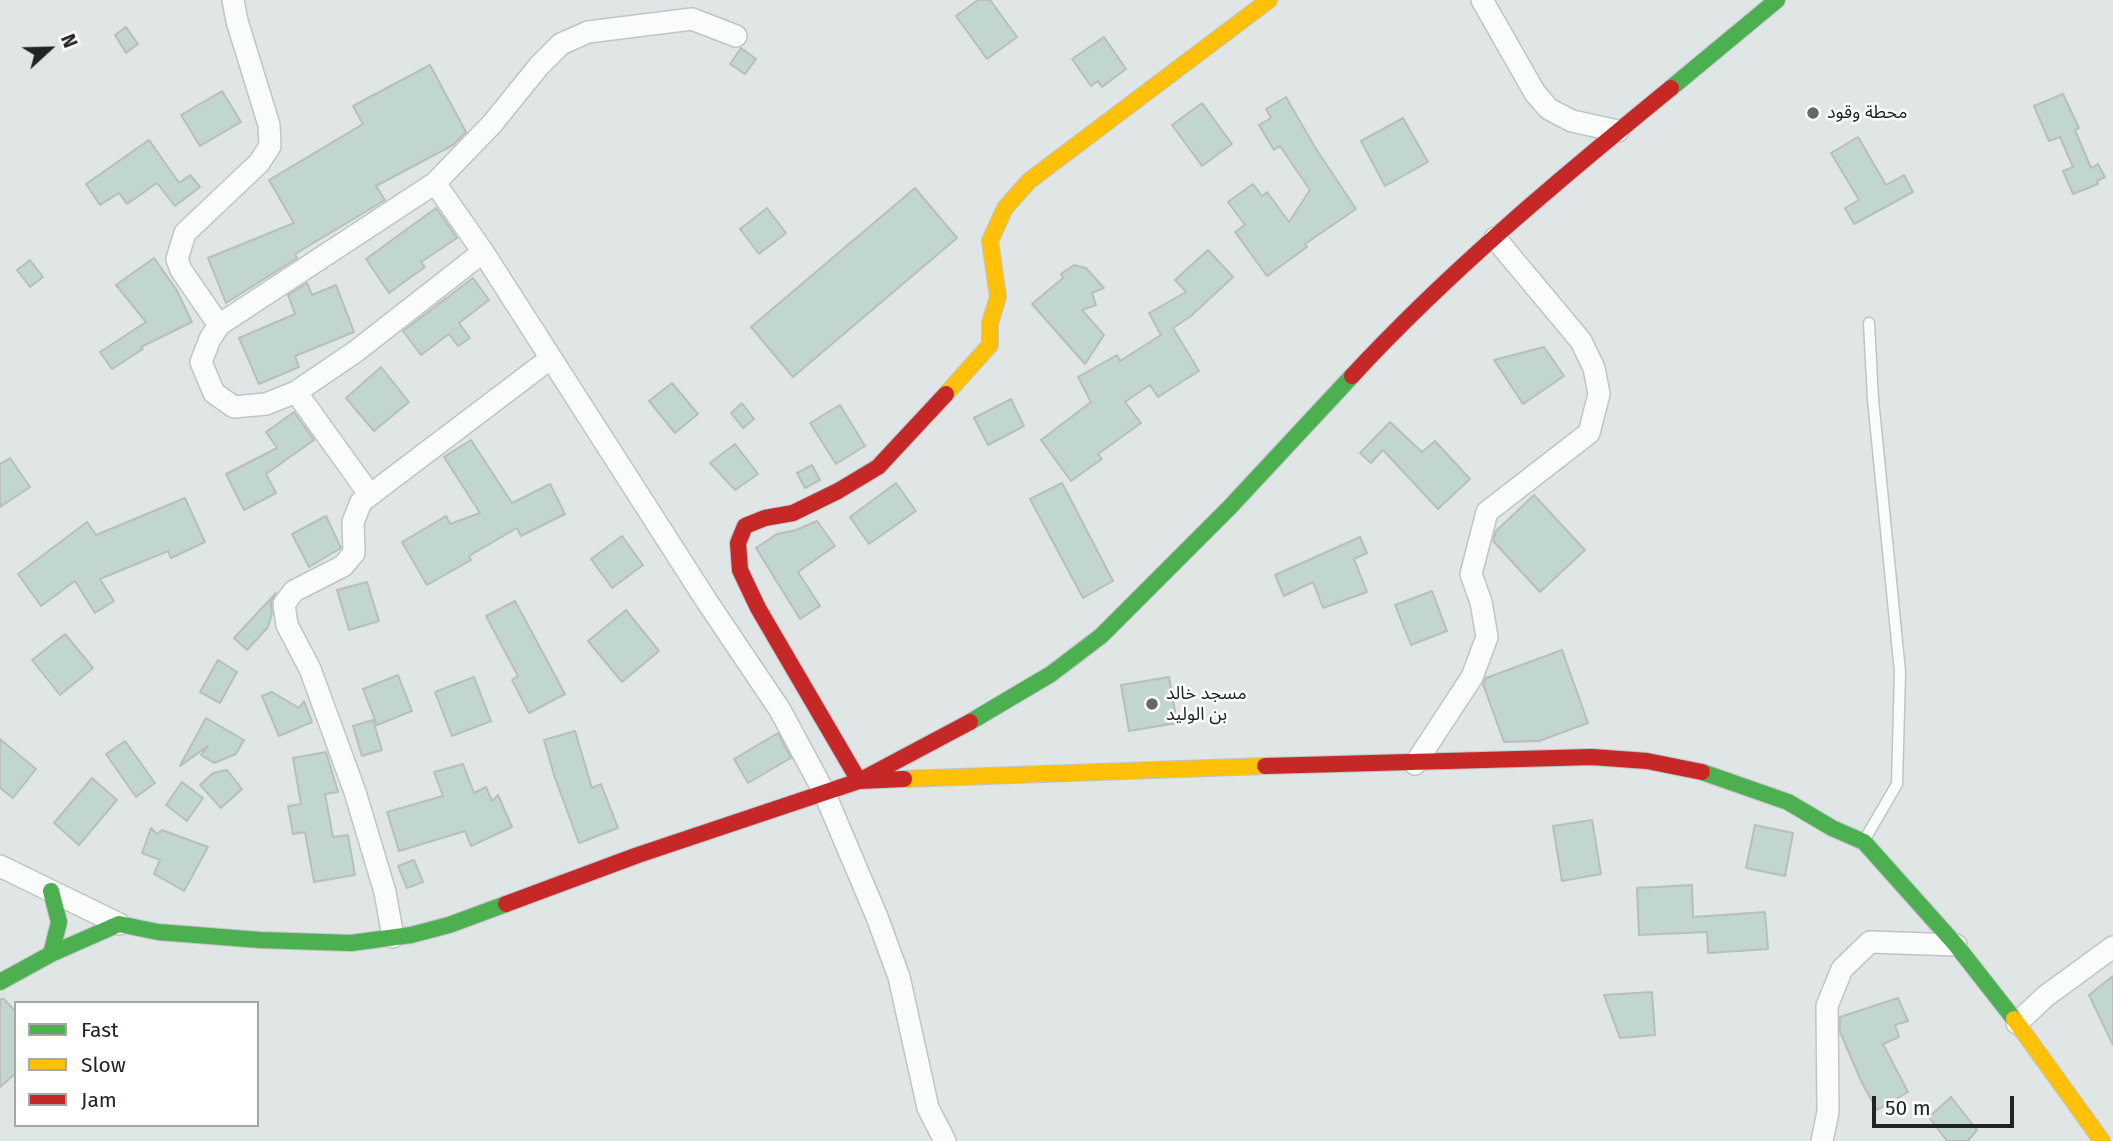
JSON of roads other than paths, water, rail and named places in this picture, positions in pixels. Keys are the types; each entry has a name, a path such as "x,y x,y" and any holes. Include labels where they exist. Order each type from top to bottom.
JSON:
{"street":[{"path":"219,325 181,270 177,259 185,233 259,163 270,146 269,125 237,22 233,0"},
{"path":"859,781 758,608 740,570 738,543 745,526 765,518 793,513 838,491 877,467 896,450 990,345 990,323 998,297 990,241 1005,208 1029,181 1269,0"},
{"path":"1482,0 1535,93 1549,109 1572,121 1618,131"},
{"path":"0,866 119,924 158,932 260,940 351,943 449,925 638,855 859,781 982,716 1051,674 1101,636 1230,507 1383,342 1618,131 1777,0"},
{"path":"483,252 355,352 296,393 265,404 234,407 214,393 201,362 219,325 435,183 492,124 539,66 561,44 588,32 692,19 736,36"},
{"path":"435,183 483,252 706,600 780,710 824,792 877,917 899,977 928,1108 945,1141"},
{"path":"1415,764 1472,677 1487,637 1481,602 1471,574 1487,512 1589,433 1599,394 1594,368 1581,341 1495,239"},
{"path":"393,937 385,892 355,792 310,669 287,625 284,604 294,591 343,566 354,552 353,522 361,502 551,358"},
{"path":"296,393 370,495"},
{"path":"859,781 1153,769 1415,764 1592,757 1647,761 1713,774 1788,802 1832,828 1864,842 1956,945 2017,1023 2102,1141"},
{"path":"51,891 60,919 59,932 51,954"},
{"path":"0,982 51,954 119,924"},
{"path":"1822,1141 1828,1112 1827,1006 1842,969 1870,942 1956,945"},
{"path":"2017,1023 2046,996 2113,947"}],"lane":[{"path":"1864,842 1897,785 1900,672 1873,399 1869,324"}],"place":[{"name":"محطة وقود","path":"1813,113"},
{"name":"مسجد خالد بن الوليد","path":"1152,704"}]}
